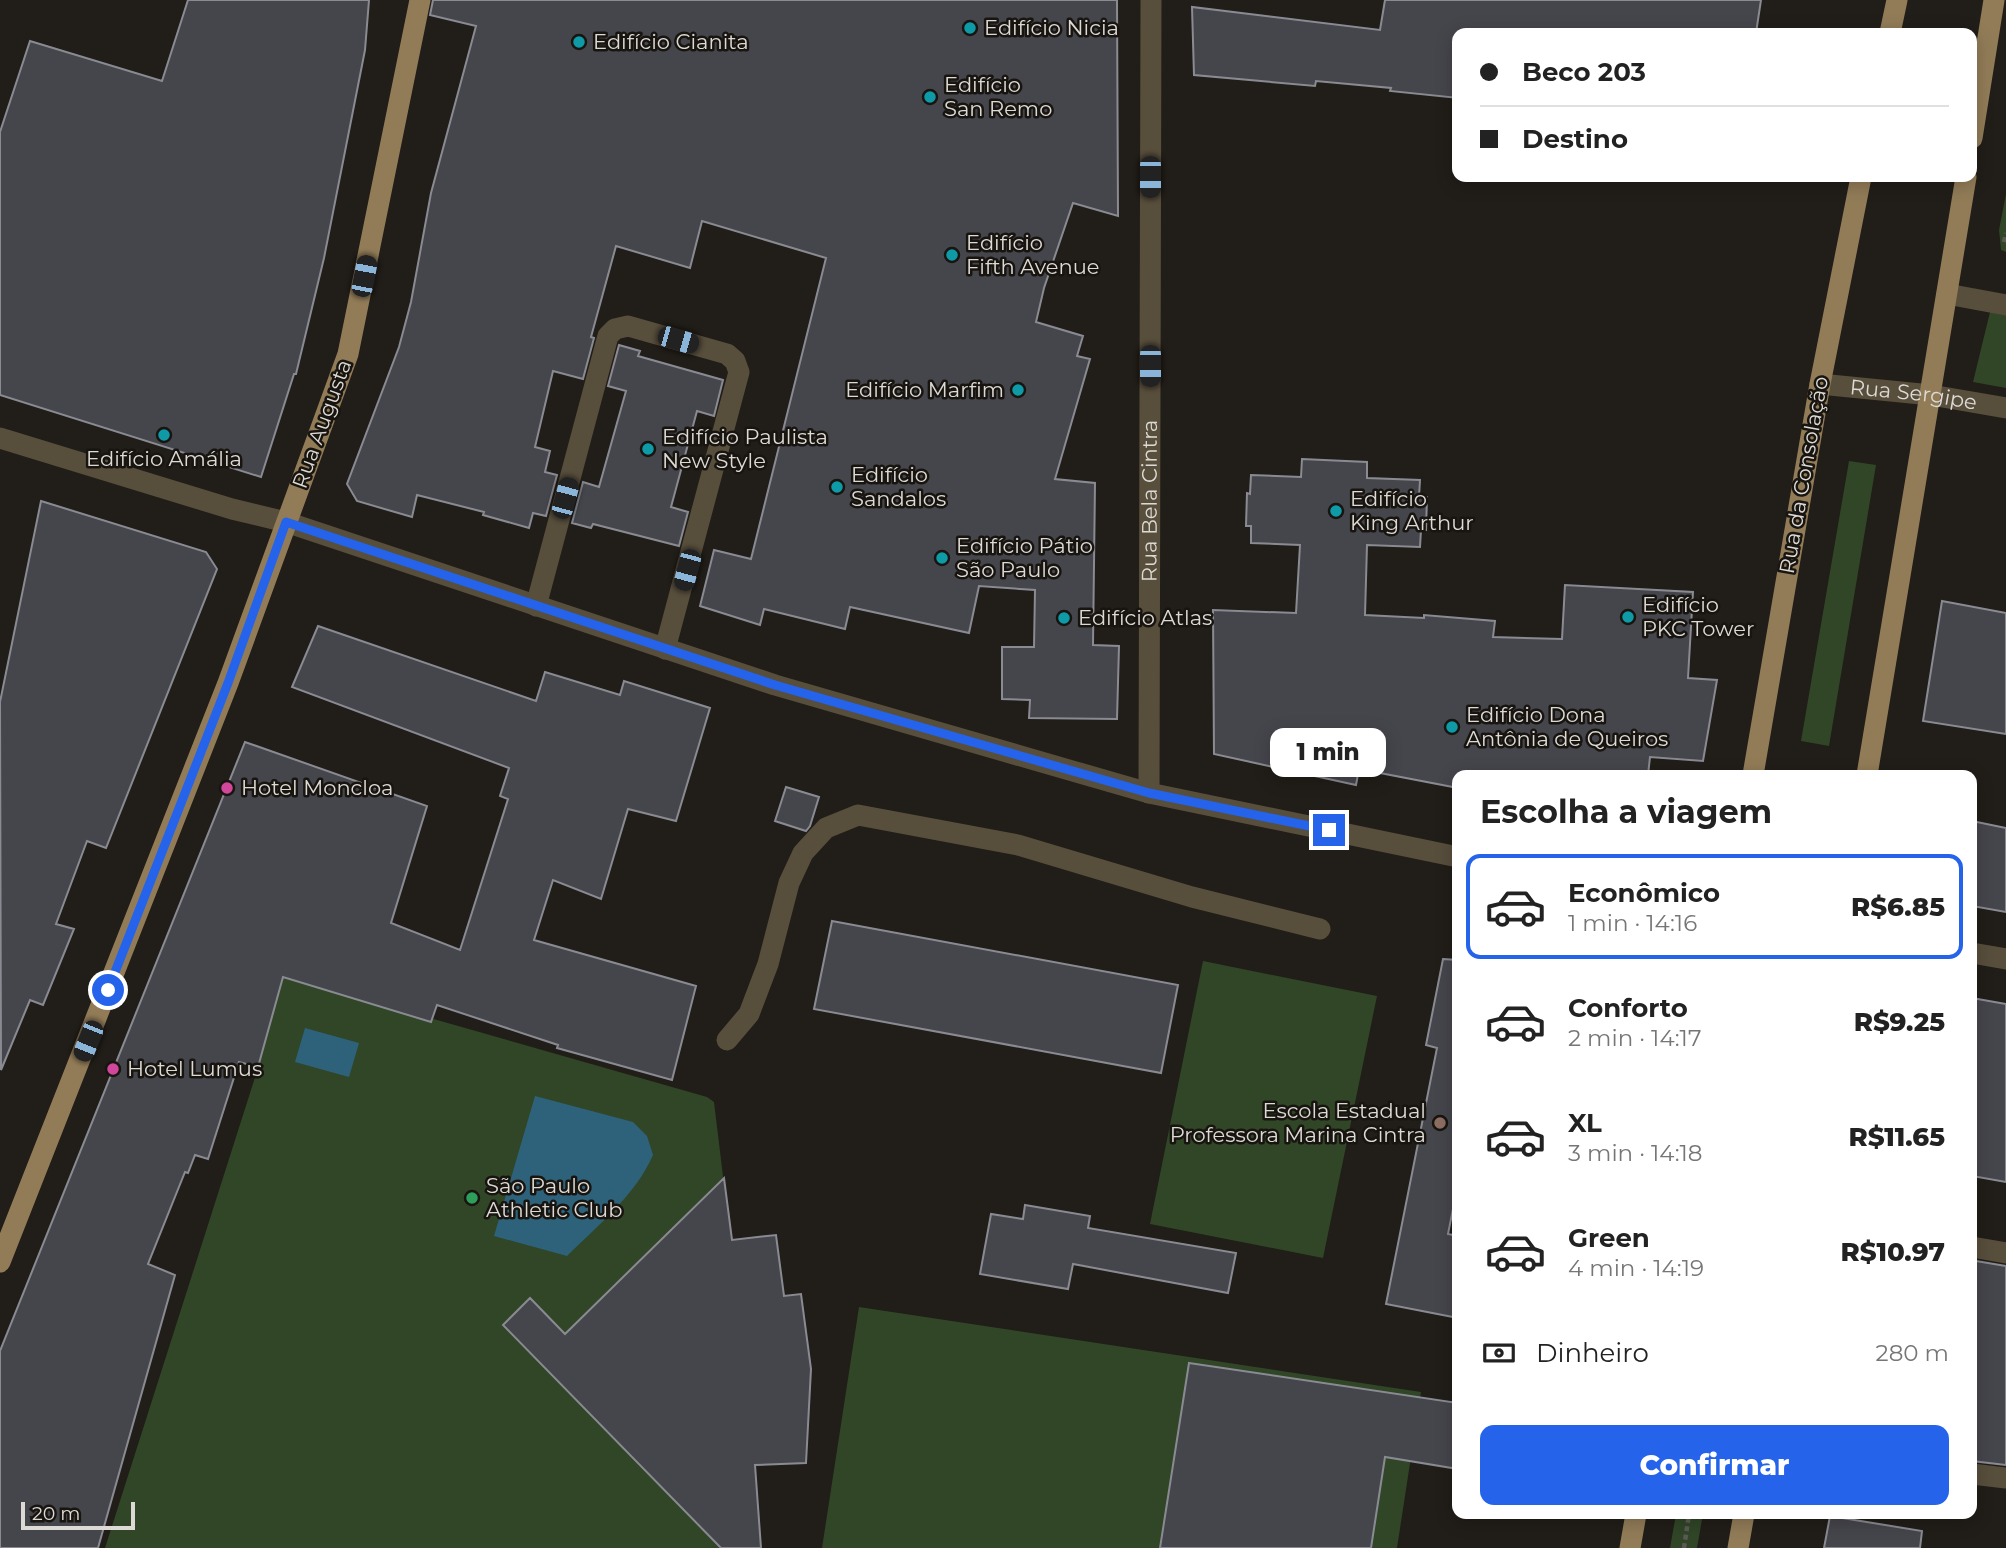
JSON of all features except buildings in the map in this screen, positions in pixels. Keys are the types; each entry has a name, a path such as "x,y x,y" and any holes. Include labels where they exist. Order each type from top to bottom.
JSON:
{"main road":[{"name":"Rua Augusta","path":"0,1262 223,696 348,354 420,0"},
{"path":"1891,28 1897,0"},
{"path":"1977,107 1994,0"},
{"name":"Rua da Consolação","path":"1754,770 1820,384 1860,182"},
{"path":"1868,770 1965,182"},
{"path":"1630,1548 1635,1519"},
{"path":"1738,1548 1743,1519"}],"street":[{"name":"Rua Bela Cintra","path":"1149,793 1151,0"},
{"path":"1947,294 2006,305"},
{"path":"536,606 608,336 615,329 628,326 727,354 735,361 739,372 666,649"},
{"name":"Rua Sergipe","path":"1820,384 1931,395 2006,408"},
{"path":"0,438 232,509 286,522 775,685 1149,793 1452,856"},
{"path":"727,1040 749,1014 768,964 789,883 803,853 826,828 858,815 1018,845 1192,897 1320,929"},
{"path":"1977,954 2006,959"},
{"path":"1977,1248 2006,1253"},
{"path":"1977,1475 2006,1478"}],"path":[{"path":"2004,242 2006,233"},
{"path":"1684,1548 1688,1519"}],"green space":[{"path":"2006,194 2006,252 2001,250 1999,230"},
{"path":"1990,312 2006,315 2006,388 1973,382"},
{"path":"1849,461 1876,465 1829,746 1801,741"},
{"path":"1203,961 1377,996 1323,1258 1150,1224"},
{"name":"São Paulo Athletic Club","path":"283,976 707,1097 714,1102 752,1415 761,1548 105,1548 258,1068"},
{"path":"859,1307 1421,1392 1397,1548 822,1548"},
{"path":"1675,1519 1702,1519 1697,1548 1670,1548"}],"water":[{"path":"305,1028 359,1043 349,1077 295,1062"},
{"path":"535,1096 633,1122 647,1136 653,1155 626,1197 567,1256 494,1236"}],"place":[{"name":"Edifício Nicia","path":"970,28"},
{"name":"Edifício Cianita","path":"579,42"},
{"name":"Edifício San Remo","path":"930,97"},
{"name":"Edifício Fifth Avenue","path":"952,255"},
{"name":"Edifício Marfim","path":"1018,390"},
{"name":"Edifício Amália","path":"164,435"},
{"name":"Edifício Paulista New Style","path":"648,449"},
{"name":"Edifício Sandalos","path":"837,487"},
{"name":"Edifício King Arthur","path":"1336,511"},
{"name":"Edifício Pátio São Paulo","path":"942,558"},
{"name":"Edifício PKC Tower","path":"1628,617"},
{"name":"Edifício Atlas","path":"1064,618"},
{"name":"Edifício Dona Antônia de Queiros","path":"1452,727"},
{"name":"Hotel Moncloa","path":"227,788"},
{"name":"Hotel Lumus","path":"113,1069"},
{"name":"Escola Estadual Professora Marina Cintra","path":"1440,1123"},
{"name":"São Paulo Athletic Club","path":"472,1198"}],"route":[{"path":"108,990 228,683 286,522 775,685 1149,793 1329,830"}]}
